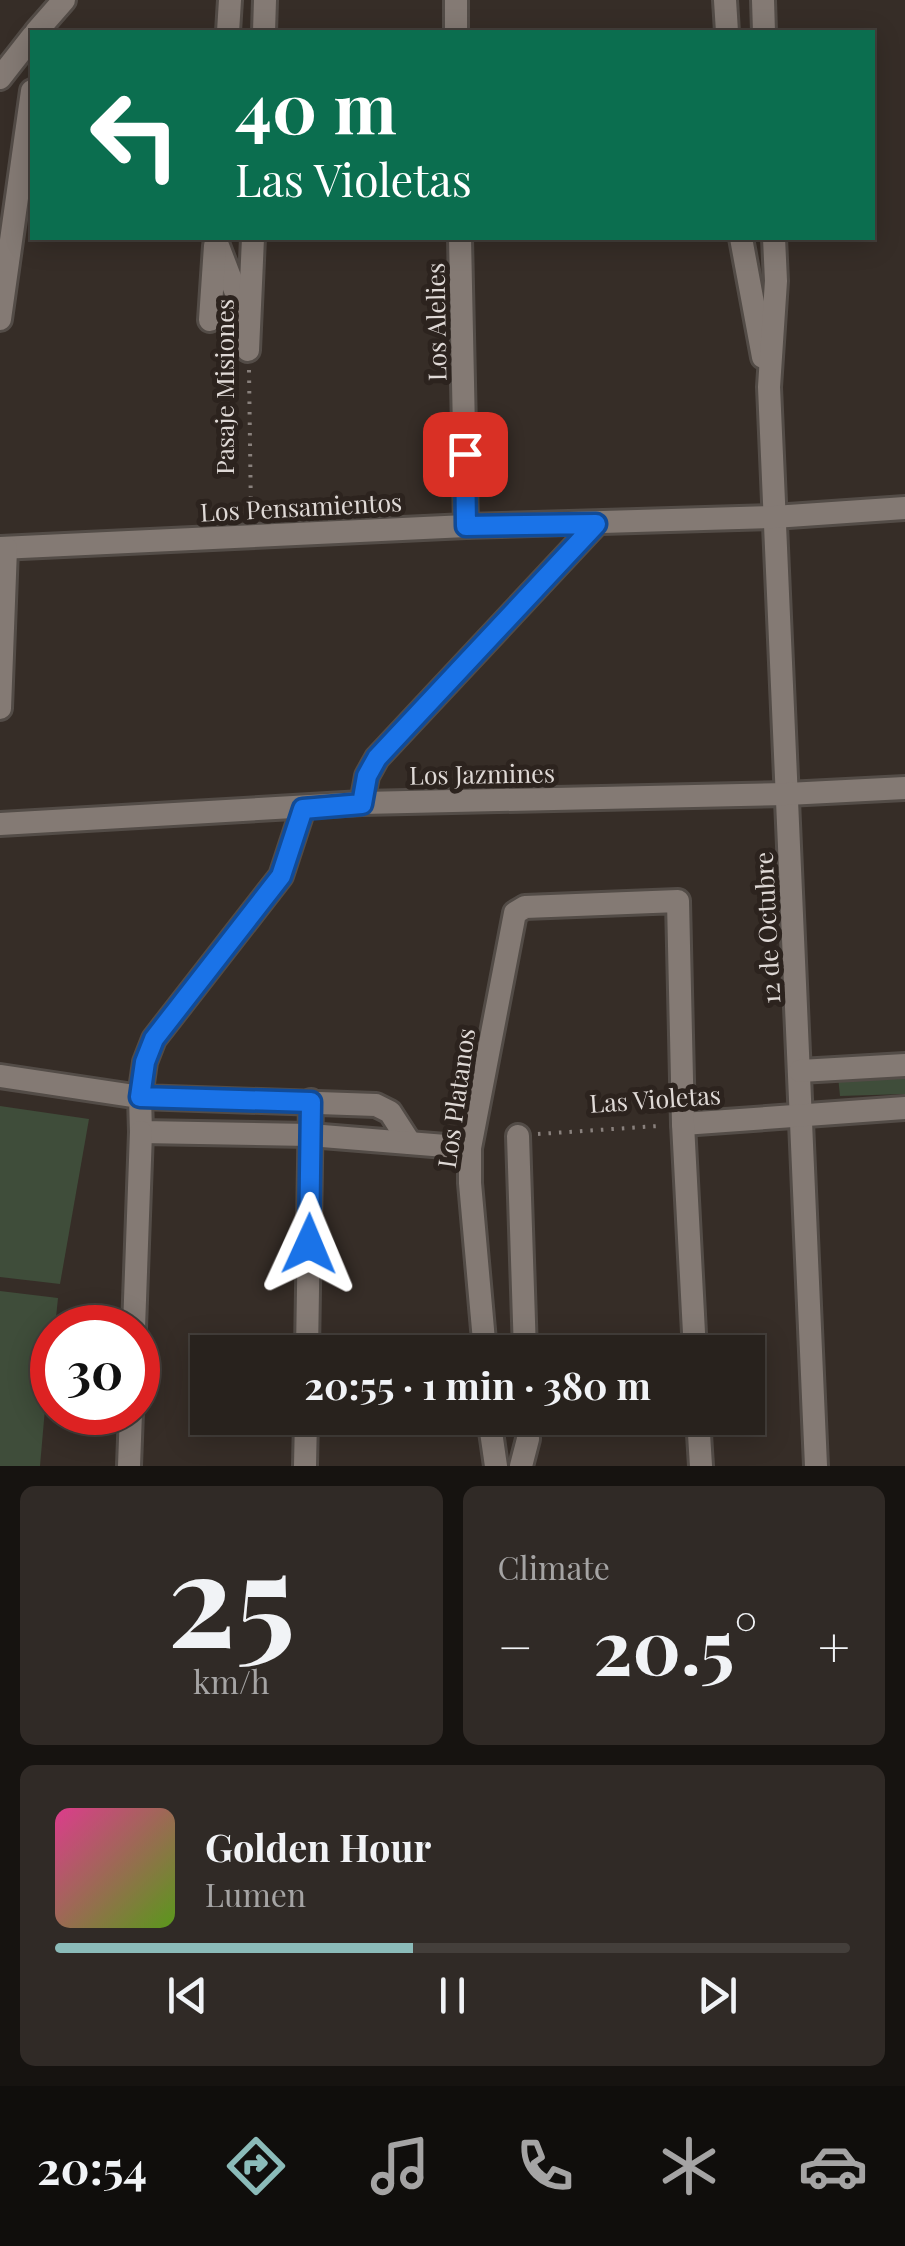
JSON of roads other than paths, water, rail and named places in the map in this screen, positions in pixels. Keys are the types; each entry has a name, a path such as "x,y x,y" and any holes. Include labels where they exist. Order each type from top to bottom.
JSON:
{"street":[{"path":"40,30 64,0"},
{"path":"228,30 230,0"},
{"path":"264,30 266,0"},
{"path":"456,0 456,30"},
{"path":"726,0 726,30"},
{"path":"763,0 764,30"},
{"path":"0,78 30,42"},
{"path":"0,318 30,105"},
{"name":"Pasaje Misiones","path":"210,320 215,240"},
{"name":"Pasaje Misiones","path":"216,240 248,339 253,240"},
{"name":"Los Alelies","path":"460,240 466,526"},
{"name":"12 de Octubre","path":"741,240 769,387"},
{"name":"12 de Octubre","path":"774,240 776,281 769,387 816,1466"},
{"name":"Los Pensamientos","path":"3,548 905,508"},
{"path":"362,804 367,776 377,758 596,524"},
{"path":"0,708 3,548"},
{"name":"Los Jazmines","path":"0,824 362,804 905,788"},
{"path":"135,1305 140,1097 145,1062 154,1039 281,876 303,809"},
{"name":"Los Platanos","path":"483,1335 470,1148 515,912 525,907 678,900 683,1124"},
{"path":"800,1071 905,1065"},
{"path":"0,1076 140,1097 376,1104 390,1112 410,1143"},
{"path":"307,1335 311,1102"},
{"name":"Las Violetas","path":"683,1124 905,1108"},
{"path":"683,1124 694,1335"},
{"path":"142,1132 310,1135 470,1148"},
{"path":"518,1136 524,1335"},
{"path":"129,1466 130,1435"},
{"path":"306,1435 306,1466"},
{"path":"491,1435 496,1466"},
{"path":"522,1466 528,1435"},
{"path":"699,1435 700,1466"}]}
